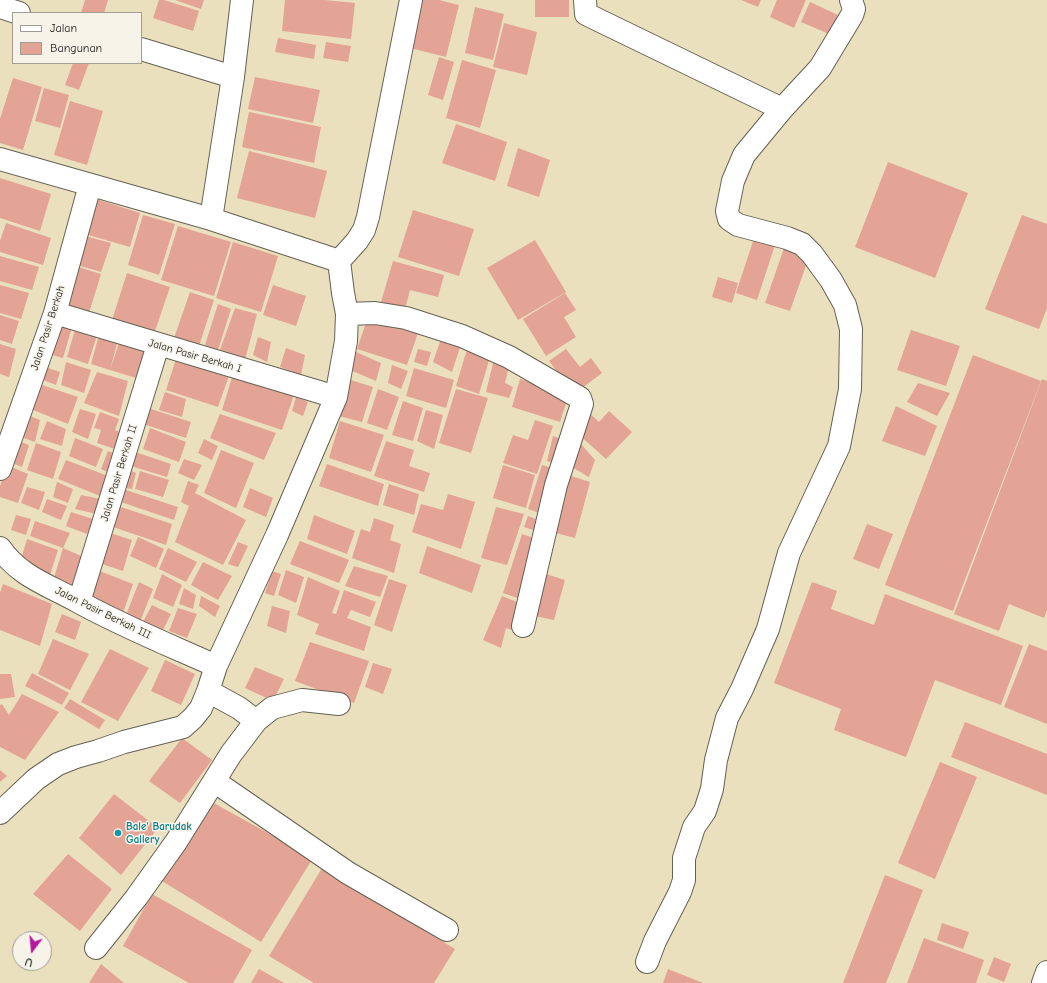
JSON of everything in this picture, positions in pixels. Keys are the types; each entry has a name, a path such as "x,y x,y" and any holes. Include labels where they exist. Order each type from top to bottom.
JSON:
{"street":[{"path":"211,220 242,0"},
{"path":"338,261 357,241 364,230 368,217 411,0"},
{"path":"585,0 586,14 782,109"},
{"path":"647,962 655,941 680,892 684,880 684,858 694,828 705,811 712,789 716,760 727,718 742,689 768,629 789,553 839,446 850,390 851,330 845,305 831,280 812,254 802,244 787,238 738,225 729,219 727,211 732,181 744,155 782,109 820,68 852,15 854,9 851,0"},
{"path":"0,7 16,12"},
{"path":"142,49 232,77"},
{"path":"0,159 211,220 338,261"},
{"name":"Jalan Pasir Berkah","path":"0,469 55,313 90,185"},
{"path":"0,813 36,779 58,764 124,742 183,727 201,708 216,666 277,535 336,397 346,341 347,314 342,293 338,261"},
{"name":"Jalan Pasir Berkah I","path":"55,313 336,397"},
{"path":"347,314 375,313 406,318 462,336 509,357 580,398 582,404 556,485 523,626"},
{"name":"Jalan Pasir Berkah II","path":"79,602 158,345"},
{"name":"Jalan Pasir Berkah III","path":"0,548 6,557 28,576 85,606 216,666"},
{"path":"208,691 239,708 256,721"},
{"path":"96,948 136,898 176,842 231,754 256,721 272,708 302,700 339,704"},
{"path":"214,781 348,873 447,930"},
{"path":"1043,983 1047,972"}],"building":[{"path":"85,0 108,0 104,12 81,12"},
{"path":"159,0 164,0 199,11 193,31 153,18"},
{"path":"175,0 204,0 201,9"},
{"path":"285,0 325,0 355,3 351,39 282,31"},
{"path":"417,0 439,0 459,5 446,57 406,47"},
{"path":"535,0 569,0 569,17 535,17"},
{"path":"741,0 761,0 758,7"},
{"path":"777,0 806,0 794,28 770,17"},
{"path":"810,2 838,15 829,34 801,22"},
{"path":"475,7 504,14 493,60 465,53"},
{"path":"504,23 537,32 527,75 493,67"},
{"path":"278,38 316,45 314,59 275,52"},
{"path":"326,42 351,46 348,62 323,58"},
{"path":"439,57 454,62 443,100 428,95"},
{"path":"462,60 496,70 480,128 446,118"},
{"path":"73,64 89,64 79,90 65,85"},
{"path":"255,77 320,90 313,123 248,109"},
{"path":"13,78 42,87 23,150 0,143 0,119"},
{"path":"44,88 69,95 60,128 35,121"},
{"path":"70,101 103,111 87,165 54,155"},
{"path":"249,112 321,127 314,163 242,147"},
{"path":"456,124 507,142 495,181 442,163"},
{"path":"518,148 550,160 539,197 507,186"},
{"path":"249,151 327,171 315,218 237,198"},
{"path":"888,162 968,193 935,278 855,247"},
{"path":"0,178 51,194 40,231 0,218"},
{"path":"96,199 140,213 130,247 85,234"},
{"path":"413,210 474,229 459,276 398,257"},
{"path":"143,215 175,224 159,275 128,265"},
{"path":"1022,215 1047,224 1047,308 1039,329 985,309"},
{"path":"6,223 51,238 43,265 0,252 0,241"},
{"path":"178,226 231,242 214,296 161,280"},
{"path":"755,235 776,242 757,300 736,293"},
{"path":"85,236 111,243 101,272 77,265"},
{"path":"535,240 566,292 518,320 487,268"},
{"path":"233,242 278,256 261,312 216,298"},
{"path":"785,245 810,254 790,311 765,303"},
{"path":"0,256 39,267 32,290 0,281"},
{"path":"393,261 444,275 438,297 410,290 405,309 381,302"},
{"path":"75,266 101,274 89,313 63,305"},
{"path":"127,273 170,287 153,337 111,323"},
{"path":"718,277 738,283 732,303 712,297"},
{"path":"0,285 29,293 21,319 0,313"},
{"path":"273,285 306,296 296,326 263,315"},
{"path":"190,292 214,300 198,349 173,341"},
{"path":"565,293 576,310 564,317 576,337 546,356 523,319"},
{"path":"218,304 231,309 218,350 205,345"},
{"path":"235,308 257,314 245,360 220,350"},
{"path":"369,314 419,330 407,365 357,349"},
{"path":"0,315 19,321 12,344 0,340"},
{"path":"59,320 73,324 63,358 49,354"},
{"path":"76,326 98,332 88,364 67,357"},
{"path":"911,330 960,346 946,386 897,370"},
{"path":"100,331 119,336 110,370 91,364"},
{"path":"442,336 461,344 452,372 433,362"},
{"path":"121,337 146,345 136,378 110,370"},
{"path":"258,337 271,342 267,362 253,355"},
{"path":"0,344 16,349 9,377 0,374"},
{"path":"468,346 491,354 479,394 456,386"},
{"path":"286,348 305,355 301,375 280,367"},
{"path":"418,349 431,352 427,366 414,362"},
{"path":"566,349 580,367 591,358 602,373 574,394 549,361"},
{"path":"356,352 381,363 376,381 350,370"},
{"path":"973,355 1041,381 953,611 885,585"},
{"path":"177,356 230,373 218,407 166,390"},
{"path":"494,359 509,366 505,383 513,387 509,398 486,392"},
{"path":"66,362 91,370 84,393 61,385"},
{"path":"392,365 408,371 401,389 388,383"},
{"path":"42,366 60,372 56,385 38,378"},
{"path":"414,368 454,380 446,408 406,396"},
{"path":"97,372 128,381 119,416 84,403"},
{"path":"233,374 294,395 282,430 222,410"},
{"path":"520,379 569,394 560,422 512,407"},
{"path":"1042,379 1047,381 1047,610 1044,618 1009,604 999,631 954,614"},
{"path":"351,380 373,387 362,422 339,416"},
{"path":"918,383 950,393 937,416 907,402"},
{"path":"42,385 78,397 68,424 33,410"},
{"path":"378,389 399,397 387,430 367,423"},
{"path":"456,389 488,398 471,453 439,443"},
{"path":"165,392 186,399 182,417 159,410"},
{"path":"296,397 308,402 303,416 292,411"},
{"path":"403,401 423,408 413,441 392,435"},
{"path":"896,406 937,426 925,456 882,441"},
{"path":"583,407 599,422 609,411 632,432 606,459 575,431"},
{"path":"148,408 191,422 186,438 143,424"},
{"path":"80,409 96,414 88,439 72,432"},
{"path":"426,410 443,415 434,449 417,441"},
{"path":"100,412 119,419 115,430 122,433 118,450 97,443 101,430 94,428"},
{"path":"25,414 40,420 35,442 18,436"},
{"path":"220,414 276,433 264,460 210,438"},
{"path":"535,420 553,426 537,474 503,463 513,435 528,440"},
{"path":"47,421 66,429 62,446 40,439"},
{"path":"340,421 384,435 371,472 329,458"},
{"path":"150,428 186,442 179,462 143,449"},
{"path":"553,436 566,441 558,465 547,461"},
{"path":"75,438 103,449 96,467 69,456"},
{"path":"14,439 29,445 22,467 7,461"},
{"path":"204,439 218,446 212,460 198,453"},
{"path":"386,441 414,450 409,466 430,473 424,492 374,476"},
{"path":"36,443 61,452 53,479 27,470"},
{"path":"580,443 595,460 589,477 570,466"},
{"path":"221,450 254,463 236,508 204,493"},
{"path":"108,451 121,456 114,475 101,469"},
{"path":"135,452 171,464 167,477 131,466"},
{"path":"184,459 202,465 194,480 178,473"},
{"path":"66,460 108,476 100,496 58,479"},
{"path":"327,464 384,484 378,506 319,486"},
{"path":"7,465 28,474 18,503 0,497 0,486"},
{"path":"503,465 535,475 526,508 493,498"},
{"path":"542,465 559,470 545,515 528,509"},
{"path":"124,468 136,473 132,489 121,487"},
{"path":"140,471 169,480 163,497 135,489"},
{"path":"568,475 590,482 575,538 552,532"},
{"path":"188,481 199,485 195,493 246,520 223,565 175,542 189,506 181,502"},
{"path":"57,482 73,489 68,503 53,497"},
{"path":"389,484 419,494 414,515 383,505"},
{"path":"27,487 45,492 39,510 21,503"},
{"path":"250,488 273,498 266,517 243,507"},
{"path":"126,490 178,507 174,520 121,502"},
{"path":"448,494 475,502 461,549 412,532 421,504 443,510"},
{"path":"81,495 101,499 97,514 75,509"},
{"path":"47,499 67,506 61,520 42,512"},
{"path":"115,505 172,524 166,545 110,526"},
{"path":"496,507 524,514 507,565 481,558"},
{"path":"71,512 93,519 87,534 66,526"},
{"path":"16,515 31,519 26,535 11,530"},
{"path":"314,515 355,531 347,554 307,539"},
{"path":"528,516 541,521 539,532 524,527"},
{"path":"374,518 394,525 390,540 401,544 394,573 352,558 361,529 370,532"},
{"path":"35,521 70,533 63,548 30,536"},
{"path":"867,524 893,534 879,569 853,559"},
{"path":"107,532 132,540 123,571 99,563"},
{"path":"522,534 539,540 520,599 503,593"},
{"path":"138,537 164,549 156,568 130,556"},
{"path":"27,539 58,550 50,575 20,563"},
{"path":"300,541 349,560 339,583 290,564"},
{"path":"238,542 248,546 238,567 228,564"},
{"path":"427,546 481,565 472,593 419,573"},
{"path":"63,548 86,558 76,591 53,581"},
{"path":"168,548 197,562 186,582 159,569"},
{"path":"203,562 232,576 218,600 191,585"},
{"path":"354,566 388,576 380,597 345,586"},
{"path":"97,570 133,584 123,613 86,601"},
{"path":"286,570 304,577 296,603 278,595"},
{"path":"272,571 281,574 274,596 265,593"},
{"path":"540,572 565,580 554,620 530,615"},
{"path":"162,574 182,585 173,607 153,598"},
{"path":"308,577 340,591 332,613 336,614 344,590 376,602 370,617 351,610 347,618 371,627 364,651 315,634 319,624 297,615"},
{"path":"389,579 407,585 392,632 374,625"},
{"path":"139,582 153,589 140,622 126,615"},
{"path":"812,582 837,591 831,609 874,625 885,594 1023,646 1001,705 935,680 906,757 834,730 841,709 774,683"},
{"path":"3,584 52,604 40,646 0,630 0,593"},
{"path":"184,588 196,595 193,609 179,604"},
{"path":"201,596 220,606 215,617 199,606"},
{"path":"502,596 522,604 515,631 506,628 501,648 483,640"},
{"path":"152,605 171,614 162,632 143,622"},
{"path":"272,606 290,611 286,633 267,626"},
{"path":"178,608 197,614 187,638 169,631"},
{"path":"62,614 81,622 75,640 55,632"},
{"path":"53,639 89,654 70,690 38,674"},
{"path":"310,642 369,661 354,703 295,681"},
{"path":"1029,644 1047,651 1047,724 1004,707"},
{"path":"110,649 149,668 118,721 81,702"},
{"path":"165,660 195,674 181,705 151,691"},
{"path":"373,663 392,669 383,694 365,687"},
{"path":"255,667 284,679 273,701 245,688"},
{"path":"32,673 69,693 62,705 25,686"},
{"path":"0,674 11,674 15,697 0,699"},
{"path":"22,694 59,712 25,760 0,747 0,705 2,704 9,715"},
{"path":"70,699 105,720 99,729 64,708"},
{"path":"965,722 1047,754 1047,795 951,757"},
{"path":"182,738 212,760 180,803 149,781"},
{"path":"940,762 977,777 935,879 898,863"},
{"path":"0,770 7,776 0,782"},
{"name":"Bale' Barudak Gallery","path":"114,794 158,828 121,875 79,838"},
{"path":"212,802 313,858 261,942 162,881"},
{"path":"68,854 112,889 80,931 33,894"},
{"path":"322,868 455,949 434,983 314,983 269,956"},
{"path":"885,875 923,890 886,983 843,983"},
{"path":"152,894 252,950 233,983 189,983 123,946"},
{"path":"942,923 969,932 963,949 937,940"},
{"path":"924,938 984,960 976,983 907,983"},
{"path":"994,957 1011,964 1004,982 987,975"},
{"path":"101,964 124,983 89,983"},
{"path":"259,969 284,983 251,983"},
{"path":"668,969 703,983 663,983"}],"place":[{"name":"Bale' Barudak Gallery","path":"118,833"}]}
